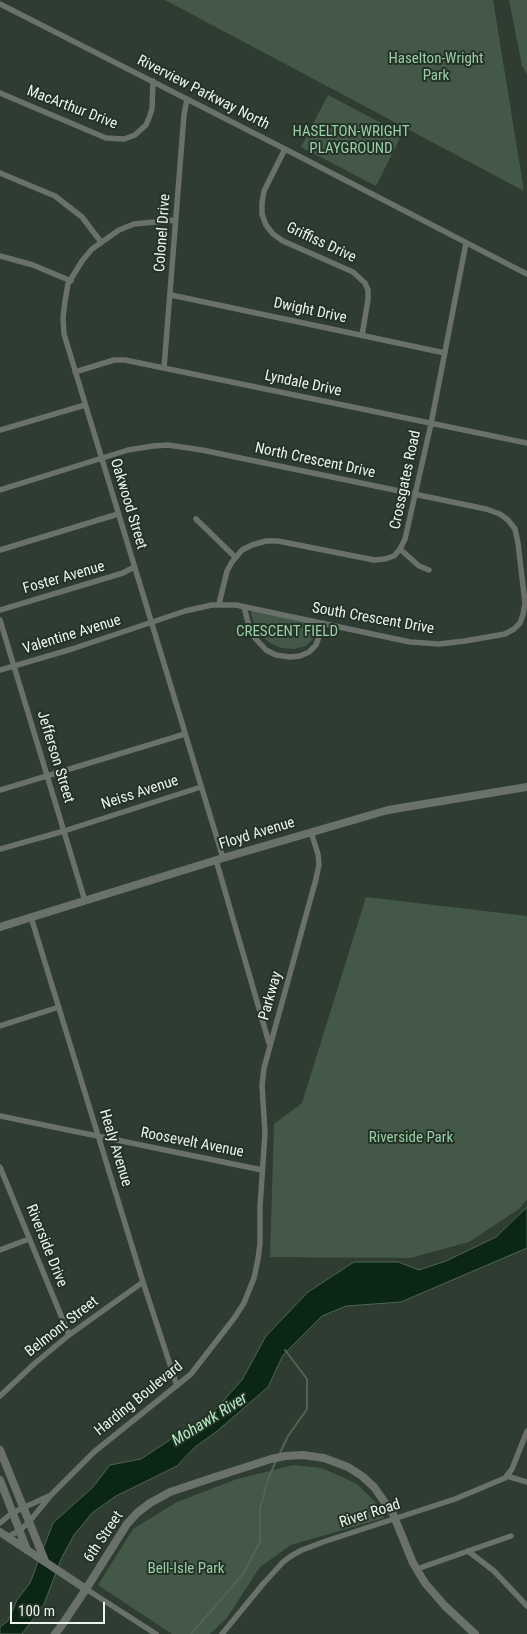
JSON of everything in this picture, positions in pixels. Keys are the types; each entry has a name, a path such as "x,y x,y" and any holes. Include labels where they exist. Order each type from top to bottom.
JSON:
{"street":[{"name":"Riverview Parkway North","path":"0,4 527,274"},
{"name":"MacArthur Drive","path":"0,93 106,138 124,139 135,135 146,125 152,109 152,81"},
{"name":"Colonel Drive","path":"164,368 184,115 187,99"},
{"name":"Griffiss Drive","path":"285,149 264,191 262,214 266,225 273,234 283,241 353,272 365,283 368,290 368,300 362,335"},
{"path":"0,173 55,196 82,217 101,242"},
{"name":"Oakwood Street","path":"176,220 134,224 119,230 92,249 70,280 64,300 64,334 201,787 270,1044"},
{"name":"Crossgates Road","path":"235,557 242,550 266,541 278,541 374,560 394,556 400,548 405,539 431,424 466,243"},
{"path":"0,256 33,265 70,280"},
{"name":"Dwight Drive","path":"171,295 445,353"},
{"name":"Lyndale Drive","path":"75,372 114,360 125,360 527,443"},
{"path":"0,430 85,405"},
{"name":"North Crescent Drive","path":"0,490 128,450 168,445 202,450 486,509 500,514 512,524 518,543 525,603 522,619"},
{"path":"0,550 118,514"},
{"path":"151,623 185,611 219,604 227,570 235,557 196,519"},
{"path":"400,548 419,566 429,570"},
{"name":"Foster Avenue","path":"0,610 123,574 134,567"},
{"name":"South Crescent Drive","path":"219,604 244,607 410,642 440,644 505,634 514,629 522,619"},
{"path":"244,607 254,637 266,650 276,655 290,657 300,656 309,652 316,645 324,623"},
{"name":"Jefferson Street","path":"0,620 86,900"},
{"name":"Valentine Avenue","path":"0,670 151,623"},
{"path":"0,790 185,734"},
{"name":"Neiss Avenue","path":"0,849 64,831 201,787"},
{"name":"Floyd Avenue","path":"0,927 219,859 388,810 526,789"},
{"name":"Parkway","path":"262,1170 265,1133 262,1085 264,1068 319,864 311,832"},
{"name":"Healy Avenue","path":"31,917 143,1282 177,1386"},
{"path":"0,1026 59,1007"},
{"name":"Roosevelt Avenue","path":"0,1116 262,1170"},
{"name":"Riverside Drive","path":"0,1167 69,1335"},
{"name":"Harding Boulevard","path":"3,1534 19,1531 51,1495 94,1452 177,1386 200,1364 235,1317 244,1303 254,1278 258,1259 262,1170"},
{"path":"0,1250 29,1238"},
{"name":"Belmont Street","path":"0,1396 69,1335 143,1282"},
{"path":"527,1431 512,1469 507,1476 527,1482"},
{"path":"0,1450 29,1522 33,1551"},
{"name":"6th Street","path":"55,1634 127,1524 137,1513 170,1492 285,1456 316,1456 348,1466 374,1486 386,1502 395,1519 409,1554 425,1583 445,1606 475,1634"},
{"name":"River Road","path":"222,1634 263,1584 291,1556 318,1544 455,1499 507,1476"},
{"path":"0,1480 19,1531 33,1551"},
{"name":"Harding Boulevard","path":"0,1523 12,1513 51,1495"},
{"path":"3,1534 33,1551 86,1589 156,1634"},
{"path":"417,1569 511,1536"},
{"path":"468,1551 494,1570 527,1606"}],"green space":[{"name":"Haselton-Wright Park","path":"165,0 493,0 524,191"},
{"path":"509,0 527,0 527,74 522,66"},
{"name":"HASELTON-WRIGHT PLAYGROUND","path":"328,95 402,134 376,186 301,147"},
{"name":"CRESCENT FIELD","path":"252,609 321,623 312,640 306,646 294,649 281,648 261,636 255,627 251,614"},
{"name":"Riverside Park","path":"366,897 527,916 527,1199 519,1209 469,1242 410,1258 270,1257 274,1124 302,1103"},
{"name":"Bell-Isle Park","path":"294,1465 322,1468 357,1484 375,1502 384,1518 291,1545 260,1567 227,1618 210,1634 172,1634 98,1585 133,1529 177,1502 237,1479"}],"water":[{"name":"Mohawk River","path":"527,1207 527,1248 401,1302 346,1306 322,1316 283,1355 268,1387 216,1432 195,1447 177,1466 116,1496 92,1513 74,1535 62,1557 44,1604 22,1634 0,1634 0,1627 8,1621 17,1600 30,1583 53,1523 93,1487 110,1465 141,1459 215,1410 242,1380 266,1336 308,1292 354,1262 398,1262 419,1270 446,1261 496,1237"}],"waterway":[{"path":"279,1455 288,1436 307,1409 307,1379 285,1350"},
{"path":"191,1634 243,1574 260,1542 260,1509 268,1479 276,1461"}]}
